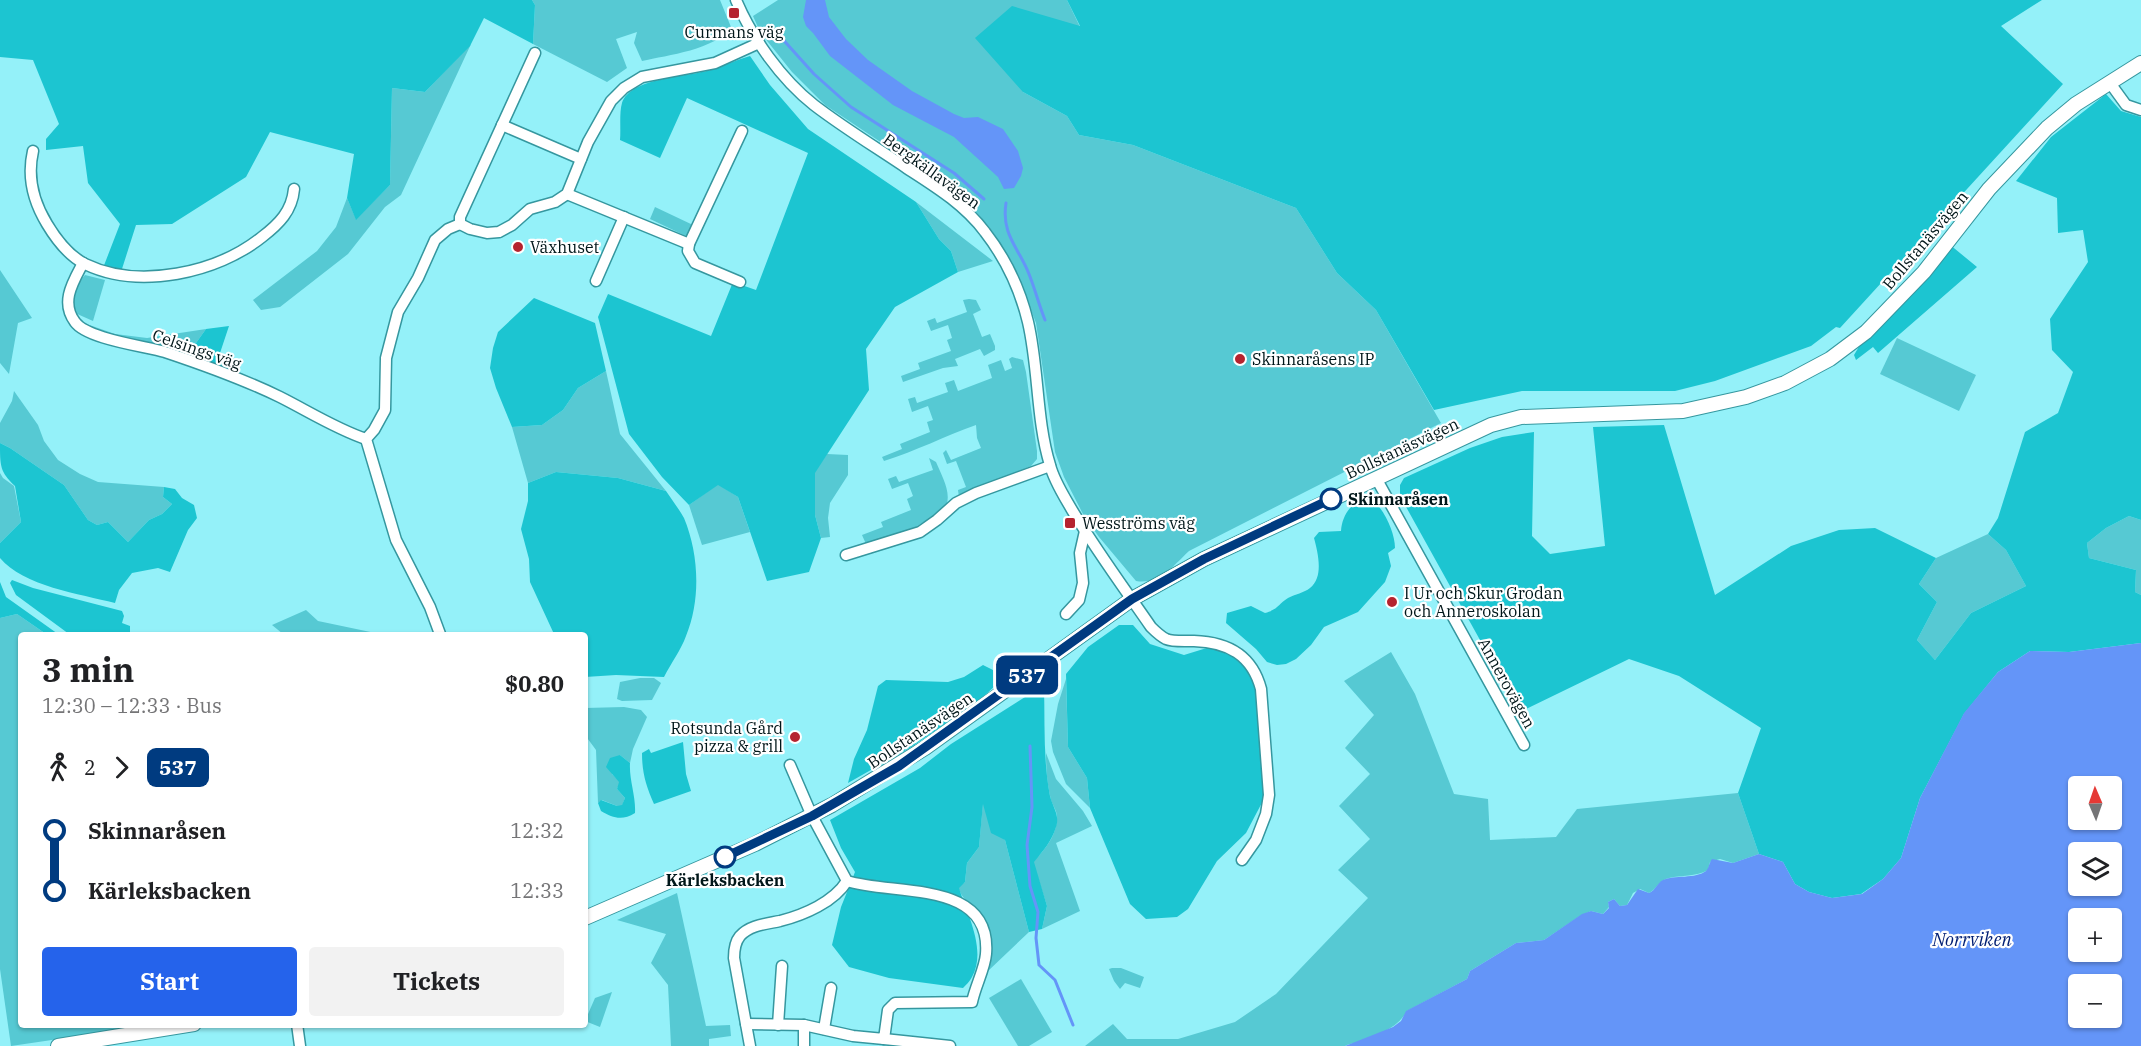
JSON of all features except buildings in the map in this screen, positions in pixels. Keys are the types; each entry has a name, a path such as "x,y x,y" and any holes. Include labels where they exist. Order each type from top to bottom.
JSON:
{"street":[{"name":"Bergkällavägen","path":"736,0 748,27 759,43 784,75 812,104 965,209 984,230 1003,256 1021,297 1028,322 1041,426 1050,466 1058,485 1085,531 1151,627 1167,640 1215,642 1234,650 1249,663 1258,677 1261,689 1269,795 1266,814 1256,840 1242,860"},
{"path":"439,632 430,607 396,540 366,439 385,410 386,358 398,312 418,278 435,240 448,229 460,224 478,231 499,232 512,225 530,208 555,202 567,194 581,159 611,101 624,88 642,77 715,63 759,43"},
{"path":"460,224 460,217 535,53"},
{"name":"Bollstanäsvägen","path":"588,917 698,870 812,816 908,760 1132,599 1204,559 1491,425 1521,417 1683,411 1746,397 1785,383 1821,364 1866,333 1924,272 1989,189 2047,128 2076,104 2141,63"},
{"path":"2109,83 2126,105 2141,110"},
{"path":"502,125 581,159"},
{"path":"740,282 695,262 688,251 689,244 742,131"},
{"path":"33,151 29,171 37,204 54,234 66,249 83,263 121,274 147,275 178,272 219,261 251,246 282,220 291,206 294,189"},
{"path":"567,194 689,244"},
{"path":"596,281 624,217"},
{"name":"Celsings väg","path":"83,263 71,287 68,299 70,314 85,331 158,350 219,370 366,439"},
{"path":"846,555 920,532 956,503 976,493 1050,466"},
{"name":"Annerovägen","path":"1376,478 1524,745"},
{"path":"1066,614 1079,600 1083,583 1080,552 1085,531"},
{"path":"790,765 812,816 848,880 862,885 944,896 959,902 977,916 985,931 986,956 972,1002 894,1003 888,1010 884,1039"},
{"path":"750,1046 734,958 738,939 752,928 792,917 831,899 848,880"},
{"path":"778,1025 782,966"},
{"path":"824,1029 831,988"},
{"path":"746,1024 804,1025 824,1029 853,1041 884,1039 903,1044 950,1046"},
{"path":"804,1025 804,1046"},
{"path":"58,1046 169,1028"},
{"path":"298,1028 300,1046"}],"shaded area":[{"path":"0,0 532,0 535,5 533,44 484,18 470,46 425,92 392,88 390,185 356,220 347,198 354,154 270,132 246,177 172,224 136,225 121,272 103,268 120,224 88,183 83,146 46,150 46,139 59,124 33,60 0,57"},
{"path":"532,0 720,0 731,27 724,35 703,46 642,61 634,43 637,32 616,39 627,68 607,82 533,44 535,5"},
{"path":"778,0 1067,0 1080,27 1023,92 1067,116 1079,135 1133,145 1296,208 1337,273 1376,310 1441,423 1189,551 1159,577 1136,581 1084,516 1064,477 1055,452 1036,323 1012,262 992,231 966,199 825,105 792,72 760,32 753,16"},
{"path":"1067,0 2042,0 2001,26 2063,84 1840,328 1836,327 1811,346 1715,381 1675,391 1522,391 1434,410 1376,310 1337,273 1296,208 1133,145 1079,135 1067,116 1023,92 975,38 1012,6 1080,26"},
{"path":"471,44 401,195 385,207 348,254 280,307 261,310 253,300 317,251 336,227 347,198 356,219 390,185 392,88 425,92"},
{"path":"750,56 770,85 808,129 916,202 939,239 951,251 958,272 895,307 866,349 869,390 815,473 815,515 821,538 809,572 767,581 738,497 718,485 689,505 662,477 629,434 598,317 608,294 711,336 733,282 756,290 808,153 687,98 660,158 620,140 622,103 627,94 636,88 661,79 710,70"},
{"path":"2106,94 2121,111 2141,117 2141,520 2129,516 2106,528 2087,543 2089,558 2136,570 2135,592 2141,595 2141,643 2069,652 2030,651 1998,672 1964,714 1920,798 1901,858 1883,879 1861,894 1832,898 1809,892 1795,884 1783,862 1759,854 1738,793 1761,728 1679,676 1629,659 1520,712 1400,496 1400,485 1404,478 1470,448 1502,437 1534,432 1532,536 1550,554 1605,546 1593,427 1664,425 1715,595 1791,546 1839,530 1875,528 1936,558 1919,584 1937,602 1917,640 1935,660 1971,613 2026,586 2006,550 1988,534 1998,518 2025,432 2058,413 2073,372 2052,350 2050,319 2088,262 2083,230 2058,233 2057,198 2016,181 2051,137"},
{"path":"916,202 993,261 958,272 951,251 939,239"},
{"path":"655,207 693,225 688,237 650,219"},
{"path":"1949,244 1977,267 1878,353 1873,347 1856,360 1854,355 1866,335"},
{"path":"0,270 32,318 18,323 9,374 0,363"},
{"path":"85,275 105,280 93,321 75,313 75,293"},
{"path":"534,298 595,323 606,371 578,388 563,410 542,425 512,427 490,368 493,348 498,332"},
{"path":"963,300 976,300 981,310 973,314 982,337 990,334 995,350 984,356 980,349 955,359 958,366 943,368 903,382 901,376 920,369 918,363 951,351 947,340 952,338 948,325 931,331 927,321 935,318 937,323 967,312"},
{"path":"78,321 115,334 147,338 206,329 196,343 177,341 163,348 94,332"},
{"path":"229,326 216,365 163,348 177,341 196,343 206,329"},
{"path":"1897,338 1976,375 1959,411 1880,374"},
{"path":"1012,357 1023,360 1026,372 1037,451 1037,459 1031,466 959,497 958,490 966,487 956,461 947,464 943,453 946,450 951,460 981,448 976,425 884,461 882,457 902,449 900,444 930,432 927,422 933,420 928,406 912,412 908,399 915,397 917,403 948,392 945,383 954,380 958,391 992,378 988,365 1001,360 1005,371 1012,368 1009,359"},
{"path":"606,371 620,434 666,491 618,478 556,472 528,483 512,427 542,425 563,410 578,388"},
{"path":"14,391 38,425 44,441 58,460 98,482 164,487 163,497 172,504 162,514 149,520 128,542 108,522 97,525 88,520 64,485 0,443 0,423 12,401"},
{"path":"0,443 64,485 88,520 97,525 108,522 128,542 149,520 162,514 172,504 163,497 164,487 175,489 182,498 194,505 197,518 188,530 170,572 158,568 132,573 119,590 115,603 53,588 10,568 0,558 0,543 21,522 15,486 6,477 2,468"},
{"path":"827,454 848,455 848,475 830,503 828,518 830,537 821,538 815,515 814,473"},
{"path":"929,458 936,462 947,490 947,504 943,510 915,528 866,544 862,535 883,527 881,522 911,510 907,499 913,496 908,483 892,489 888,479 896,476 899,482 933,470"},
{"path":"556,472 618,478 666,491 684,518 689,532 695,562 696,592 691,622 684,641 664,677 616,675 588,677 588,632 553,632 530,582 529,559 521,529 528,501 528,483"},
{"path":"0,473 14,486 21,522 0,543"},
{"path":"718,484 738,497 750,532 702,545 689,505"},
{"path":"1368,496 1383,512 1394,541 1395,548 1388,553 1391,566 1385,582 1358,612 1324,627 1311,645 1296,659 1277,665 1267,662 1256,649 1226,623 1227,613 1251,606 1265,613 1276,608 1288,598 1310,588 1317,578 1318,571 1314,538 1319,532 1341,531 1343,519 1349,509 1357,501"},
{"path":"2129,516 2141,520 2141,595 2135,592 2136,570 2089,558 2087,543 2106,528"},
{"path":"1988,534 2006,550 2026,586 1971,613 1935,660 1917,640 1937,602 1919,584 1936,558"},
{"path":"12,580 33,588 122,611 124,616 122,623 130,626 130,632 66,632 16,595 10,583"},
{"path":"0,582 6,597 55,632 43,632 17,614 0,618"},
{"path":"306,610 318,621 370,632 281,632 272,625"},
{"path":"17,614 43,632 18,632 18,1028 134,1028 11,1046 0,969 0,618"},
{"path":"1119,625 1133,625 1150,644 1184,655 1210,647 1230,655 1246,667 1255,685 1266,795 1246,833 1217,861 1188,909 1177,917 1146,919 1130,904 1090,808 1087,778 1068,747 1066,674 1088,647"},
{"path":"1391,652 1415,694 1454,794 1488,799 1490,840 1556,837 1577,809 1738,793 1759,854 1733,863 1720,859 1710,862 1708,870 1694,875 1666,879 1649,893 1640,889 1633,893 1627,905 1620,906 1614,899 1608,902 1609,907 1603,914 1591,911 1544,940 1516,943 1470,971 1467,979 1407,1011 1386,1031 1345,1046 1085,1046 1113,1024 1127,1039 1178,1039 1235,1022 1276,994 1368,898 1338,870 1370,839 1339,806 1370,774 1345,748 1374,715 1344,681"},
{"path":"983,665 993,670 999,682 980,700 913,746 848,783 854,759 867,730 878,686 886,680 948,682 964,677"},
{"path":"654,678 661,683 652,700 622,701 617,699 620,682"},
{"path":"1066,679 1068,747 1087,778 1090,808 1066,784 1053,752 1051,741 1058,704"},
{"path":"1044,685 1046,769 1050,796 1057,819 1052,837 1034,862 1047,906 1042,929 1029,932 1005,840 991,833 983,804 979,847 967,863 965,882 959,888 977,944 976,966 969,981 963,988 889,978 849,967 832,945 841,907 855,872 841,848 830,820 920,768 951,744"},
{"path":"624,707 641,710 647,717 633,749 630,763 620,755 612,774 620,782 617,789 625,798 622,806 602,800 598,803 596,750 588,739 588,708"},
{"path":"683,742 686,774 691,791 654,804 645,779 642,753 649,749 651,753"},
{"path":"1046,753 1056,779 1083,811 1092,826 1056,843 1080,911 1042,929 1047,906 1033,862 1050,842 1057,817 1051,800"},
{"path":"620,755 630,763 635,807 635,813 622,818 601,811 598,803 601,800 617,806 622,805 625,798 617,789 619,782 606,767 610,758"},
{"path":"983,802 1005,840 1029,932 988,971 992,946 988,930 985,922 963,897 958,887 965,882 967,863 979,847"},
{"path":"677,893 706,1026 730,1025 731,1036 709,1039 709,1046 671,1046 668,985 651,963 666,934 617,920"},
{"path":"1121,968 1144,977 1140,988 1125,983 1120,989 1109,969"},
{"path":"1021,979 1052,1032 1029,1046 1018,1046 989,998"},
{"path":"612,992 600,1027 588,1022 588,1014 595,998"}],"water":[{"path":"806,0 825,0 829,17 846,39 868,60 912,91 954,114 964,118 978,117 1003,129 1018,151 1023,168 1014,188 1004,189 998,177 954,137 893,105 830,56 806,26 803,17"},
{"name":"Norrviken","path":"2141,643 2141,1046 1345,1046 1393,1027 1401,1021 1406,1011 1467,979 1470,971 1516,943 1544,940 1582,914 1591,911 1603,914 1609,908 1608,902 1614,899 1620,906 1627,905 1638,889 1649,893 1663,880 1702,873 1707,870 1712,859 1733,863 1759,854 1783,862 1795,884 1809,892 1832,898 1862,894 1883,879 1901,858 1920,798 1964,713 1998,672 2030,651 2069,652"}],"waterway":[{"path":"778,34 814,74 851,107 954,173 984,199"},
{"path":"1006,203 1008,233 1029,274 1045,320"},
{"path":"1030,746 1032,807 1027,845 1030,886 1038,912 1036,938 1039,965 1055,980 1073,1025"}],"bus line":[{"name":"537","path":"725,857 812,816 899,766 1132,599 1204,559 1331,499"}],"place":[{"name":"Curmans väg","path":"734,13"},
{"name":"Växhuset","path":"518,247"},
{"name":"Skinnaråsens IP","path":"1240,359"},
{"name":"Skinnaråsen","path":"1331,499"},
{"name":"Wesströms väg","path":"1070,523"},
{"name":"I Ur och Skur Grodan och Anneroskolan","path":"1392,602"},
{"name":"Rotsunda Gård pizza & grill","path":"795,737"},
{"name":"Kärleksbacken","path":"725,857"}]}
